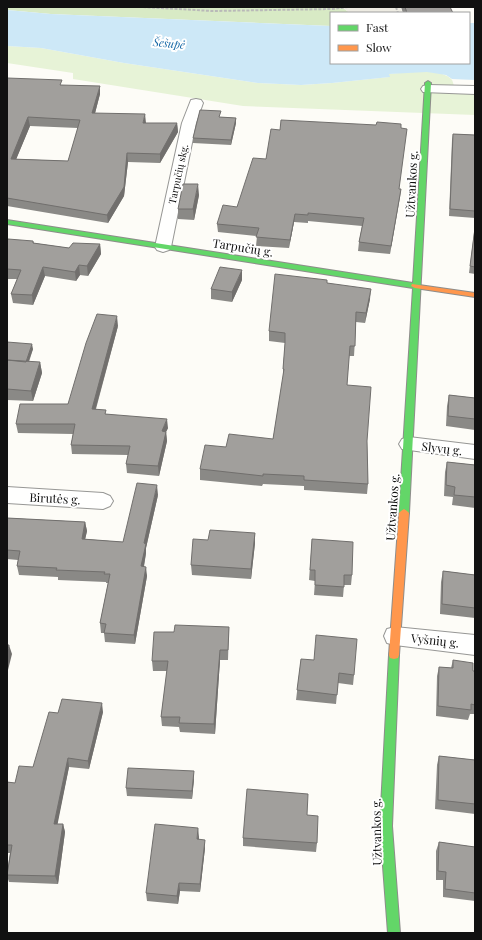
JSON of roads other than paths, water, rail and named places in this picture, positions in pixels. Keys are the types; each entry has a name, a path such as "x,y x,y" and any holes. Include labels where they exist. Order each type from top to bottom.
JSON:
{"street":[{"path":"428,86 475,90"},
{"name":"Užtvankos g.","path":"394,933 386,826 395,636 409,444 428,86"},
{"name":"Tarpučių skg.","path":"163,247 189,123 196,102"},
{"name":"Tarpučių g.","path":"7,222 475,296"},
{"name":"Slyvų g.","path":"409,444 475,452"},
{"name":"Birutės g.","path":"7,495 103,501"},
{"name":"Vyšnių g.","path":"395,636 475,645"}],"water":[{"name":"Šešupė","path":"7,10 51,14 330,26 330,64 470,64 470,23 474,23 475,80 452,79 446,75 427,72 389,74 390,77 332,83 301,85 258,83 124,63 41,48 7,46"}]}
